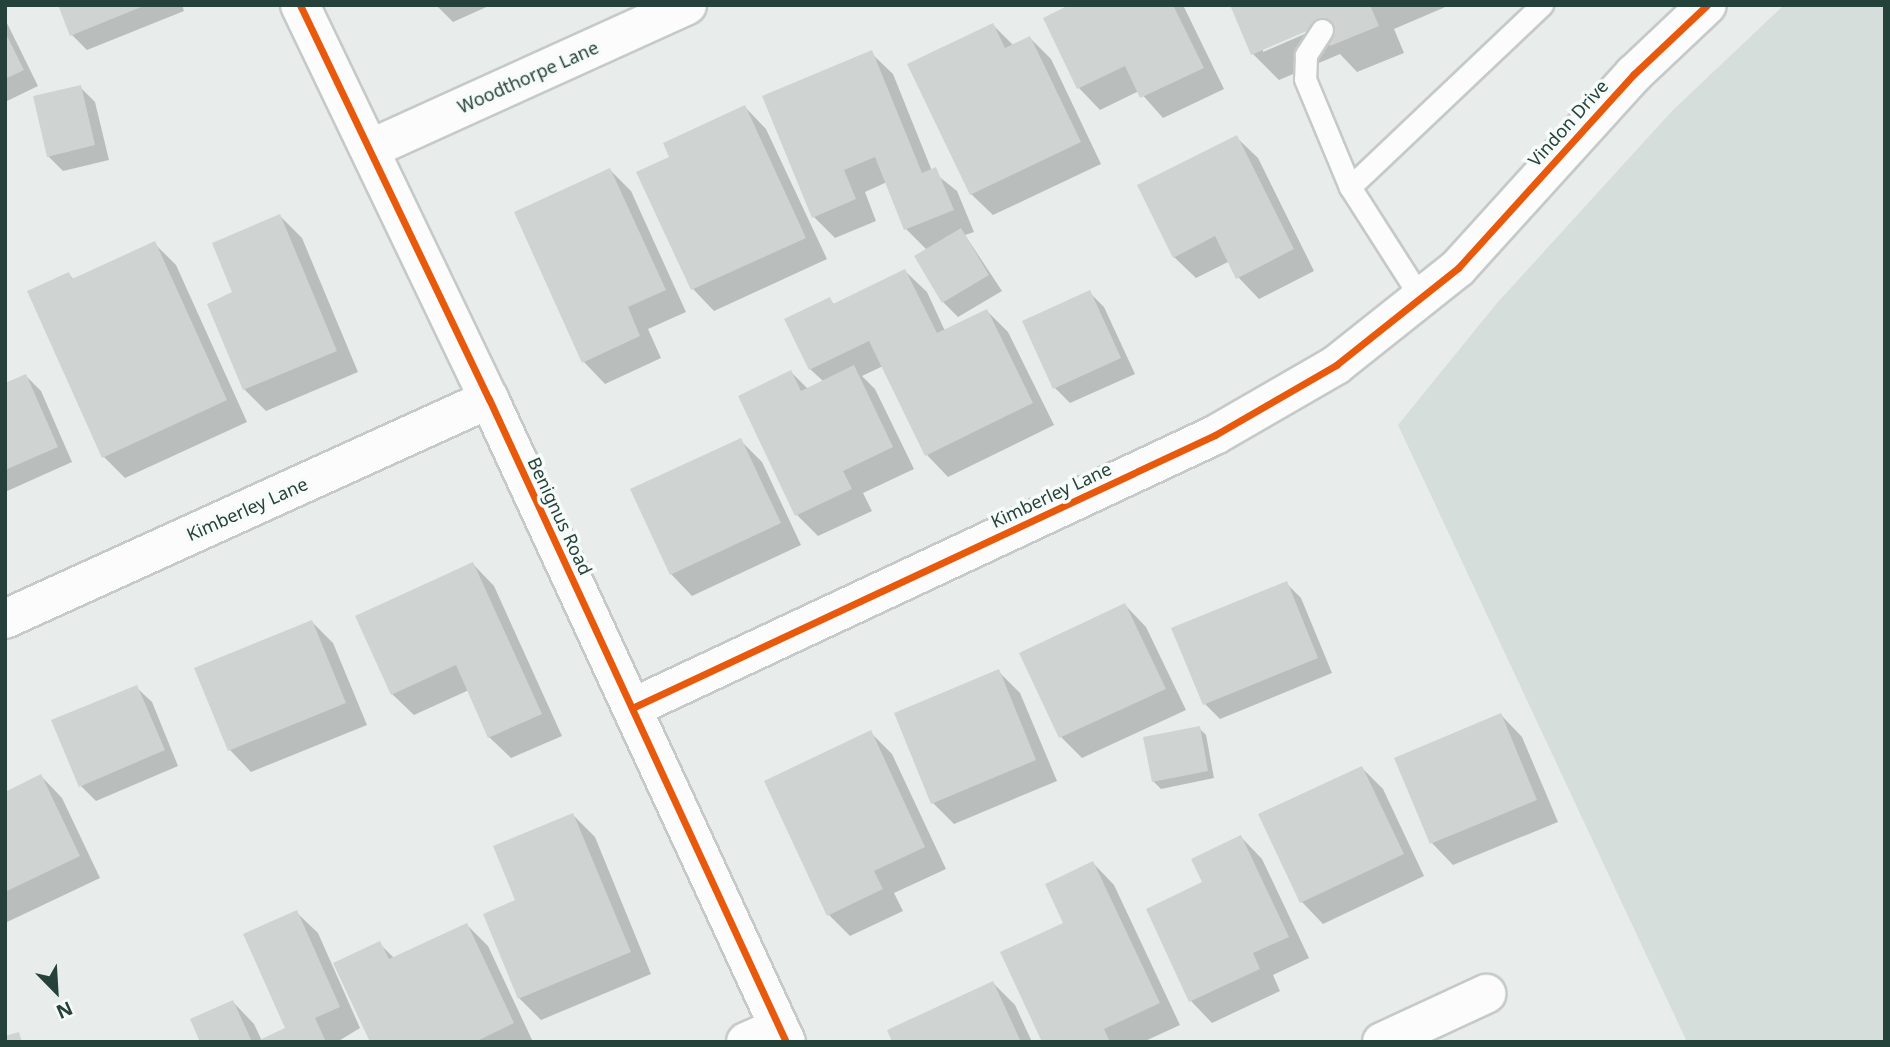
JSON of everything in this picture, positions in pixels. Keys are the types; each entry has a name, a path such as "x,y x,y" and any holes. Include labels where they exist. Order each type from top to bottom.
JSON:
{"street":[{"name":"Benignus Road","path":"300,5 489,399 632,708 771,1037"},
{"name":"Woodthorpe Lane","path":"370,149 687,5"},
{"name":"Vindon Drive","path":"1458,268 1634,74 1707,5"},
{"name":"Kimberley Lane","path":"632,708 1215,435 1336,365 1458,268"},
{"name":"Kimberley Lane","path":"5,619 489,399"},
{"path":"1382,1042 1486,994"}],"lane":[{"path":"1350,187 1542,5"},
{"path":"1322,30 1306,55 1306,79 1350,187 1421,298"}],"shaded area":[{"path":"1784,5 1885,5 1885,1042 1687,1042 1398,425 1497,303 1672,111"}],"building":[{"path":"58,5 146,5 70,36"},
{"path":"1069,5 1173,5 1204,68 1140,98 1125,66 1077,89 1043,18"},
{"path":"1230,5 1370,5 1379,26 1330,46 1321,25 1251,55"},
{"path":"993,23 1005,48 1030,36 1081,142 970,195 907,64"},
{"path":"5,32 24,70 5,79"},
{"path":"872,50 922,173 936,167 954,210 904,230 875,157 844,170 856,199 812,218 762,96"},
{"path":"81,85 95,145 47,157 33,96"},
{"path":"745,105 806,238 691,290 636,172 669,157 663,143"},
{"path":"1237,135 1294,249 1236,279 1215,236 1173,258 1137,185"},
{"path":"610,168 666,290 628,307 640,336 582,363 514,212"},
{"path":"280,214 337,351 243,390 207,304 232,292 212,243"},
{"path":"961,228 989,275 942,303 914,256"},
{"path":"155,241 227,400 102,458 27,291 69,272 72,279"},
{"path":"905,269 937,333 987,309 1033,403 925,456 869,341 809,370 784,319 830,297 833,304"},
{"path":"1090,290 1121,358 1053,389 1022,321"},
{"path":"854,365 893,447 843,471 852,489 795,516 738,396 791,370 801,391"},
{"path":"26,374 58,447 5,470 5,383"},
{"path":"741,438 781,523 670,575 630,489"},
{"path":"473,562 542,714 488,738 456,665 391,695 355,616"},
{"path":"1287,581 1318,658 1203,705 1171,628"},
{"path":"1125,603 1166,689 1059,738 1019,653"},
{"path":"312,620 346,703 228,751 194,668"},
{"path":"999,669 1036,760 931,804 894,713"},
{"path":"137,685 165,750 79,787 51,720"},
{"path":"1501,713 1537,800 1430,844 1394,758"},
{"path":"1200,726 1208,771 1152,782 1143,737"},
{"path":"871,730 925,847 874,871 883,889 827,916 764,781"},
{"path":"1362,766 1404,854 1300,903 1258,814"},
{"path":"41,774 80,856 5,892 5,792"},
{"path":"573,813 631,952 518,999 483,914 515,900 493,846"},
{"path":"1241,835 1289,937 1253,953 1260,969 1189,1002 1146,909 1202,882 1191,859"},
{"path":"1093,861 1160,1003 1104,1029 1110,1042 1042,1042 1000,952 1063,923 1045,884"},
{"path":"297,910 340,1007 315,1018 326,1042 255,1042 285,1028 243,934"},
{"path":"467,923 514,1023 475,1042 370,1042 333,963 380,941 389,959"},
{"path":"993,981 1021,1042 892,1042 887,1030"},
{"path":"233,1000 252,1042 200,1042 190,1019"},
{"path":"19,1032 22,1042 5,1042 5,1036"}],"cycle path":[{"path":"300,5 489,399 786,1042"},
{"path":"632,708 1215,435 1336,365 1458,268 1634,74 1707,5"}]}
